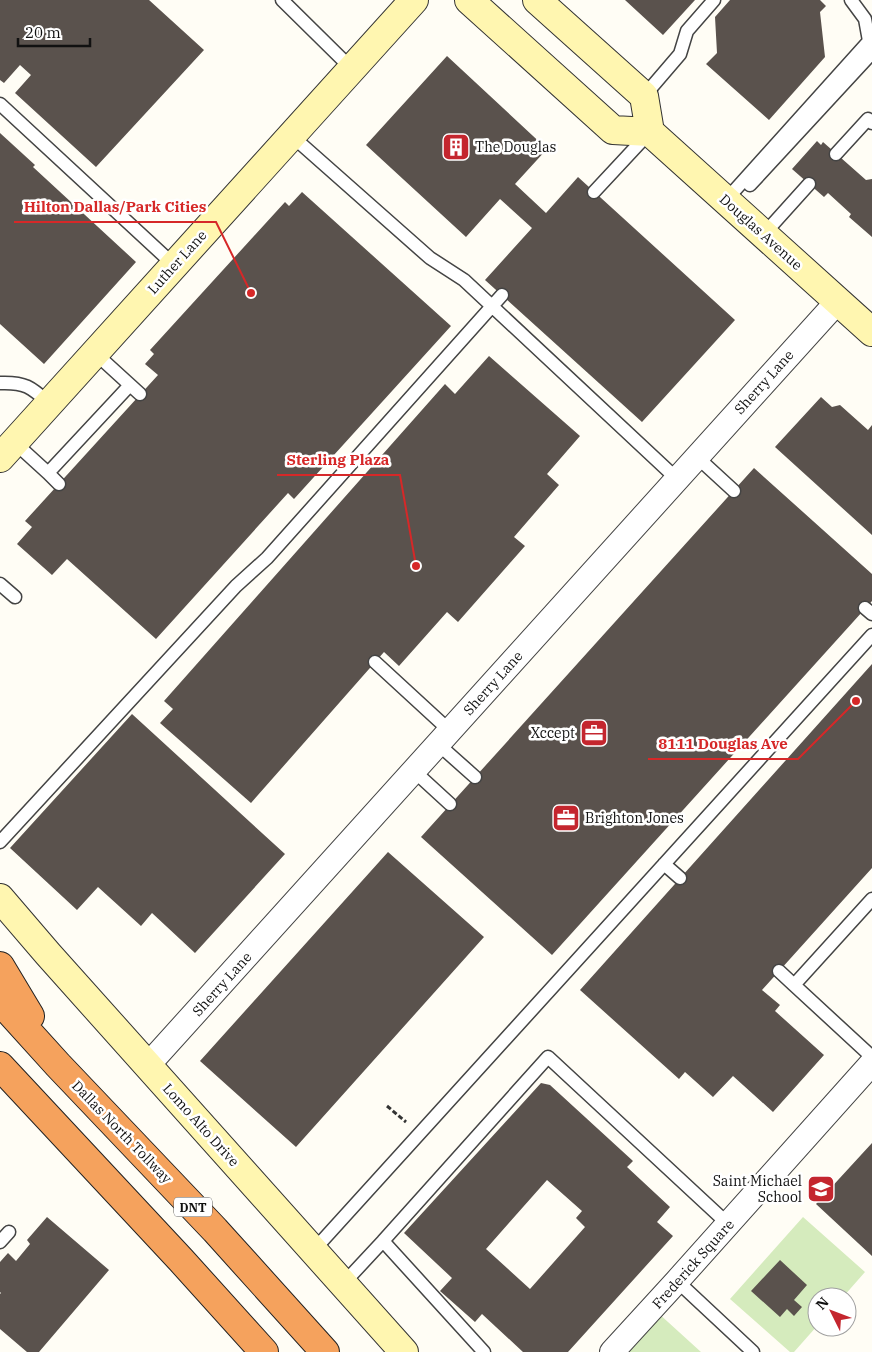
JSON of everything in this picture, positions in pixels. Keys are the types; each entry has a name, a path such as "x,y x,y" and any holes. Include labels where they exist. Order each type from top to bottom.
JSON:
{"highway":[{"path":"0,966 58,1065"},
{"name":"Dallas North Tollway","path":"0,1001 58,1065 215,1230 325,1352"},
{"path":"0,1066 264,1352"}],"street":[{"name":"Luther Lane","path":"7,450 414,0"},
{"path":"469,0 613,130 650,132 644,96 537,0"},
{"name":"Douglas Avenue","path":"650,132 872,332"},
{"name":"Sherry Lane","path":"148,1065 838,301"},
{"name":"Lomo Alto Drive","path":"0,898 404,1352"},
{"name":"Frederick Square","path":"612,1352 872,1064"}],"lane":[{"path":"282,0 352,69"},
{"path":"644,96 680,54 688,31 714,0"},
{"path":"729,203 869,41 868,15 851,0"},
{"path":"729,203 872,53"},
{"path":"0,104 174,265"},
{"path":"836,154 868,119 872,122"},
{"path":"594,192 650,132"},
{"path":"292,136 430,258 464,280 677,479"},
{"path":"764,234 809,184"},
{"path":"0,842 236,586 267,558 502,295"},
{"path":"95,353 140,394"},
{"path":"0,383 16,382 33,389 49,403"},
{"path":"48,473 130,385"},
{"path":"7,450 48,473 59,484"},
{"path":"697,457 734,491"},
{"path":"0,584 15,597"},
{"path":"313,1251 872,635"},
{"path":"375,662 444,737 475,777"},
{"path":"414,771 450,804"},
{"path":"664,864 680,878"},
{"path":"794,985 872,899"},
{"path":"779,971 872,1056"},
{"path":"343,1284 548,1057 728,1224"},
{"path":"0,1242 9,1232"},
{"path":"383,1241 484,1352"},
{"path":"677,1281 752,1352"}],"path":[{"path":"388,1106 419,1134"}],"green space":[{"path":"803,1217 865,1272 852,1287 807,1287 807,1337 794,1352 790,1352 730,1299"},
{"path":"657,1312 701,1352 618,1352"}],"building":[{"path":"0,0 149,0 204,50 96,167 15,93 31,75 20,65 4,83 0,80"},
{"path":"625,0 695,0 663,35"},
{"path":"730,0 820,0 826,6 820,12 825,57 769,120 706,64 717,53 715,17"},
{"path":"447,56 547,149 515,184 546,213 578,177 735,320 642,422 485,280 532,228 500,199 466,237 366,145"},
{"path":"0,133 35,165 33,167 136,262 44,364 0,324"},
{"path":"817,141 821,145 823,142 866,180 872,179 872,237 849,217 851,214 828,193 824,197 792,169"},
{"path":"302,192 451,326 294,499 288,493 156,639 67,559 52,575 17,544 32,527 25,521 158,375 145,364 154,354 150,350 285,202 289,206"},
{"path":"489,356 580,436 547,474 559,485 514,537 525,546 458,622 447,612 399,666 384,652 251,803 160,723 173,709 164,701 445,384 455,394"},
{"path":"821,397 832,407 840,405 868,430 872,425 872,535 775,447"},
{"path":"754,468 872,574 872,601 552,955 421,837"},
{"path":"872,664 872,868 762,990 780,1005 775,1011 824,1055 773,1112 733,1076 713,1097 685,1072 679,1079 580,990"},
{"path":"132,714 285,854 195,953 152,913 141,926 98,887 77,910 10,848"},
{"path":"388,852 484,937 296,1147 200,1061"},
{"path":"541,1083 550,1085 633,1161 627,1167 670,1207 657,1222 673,1236 568,1352 523,1352 482,1314 475,1322 440,1291 452,1278 404,1233","holes":["547,1180 582,1211 576,1218 585,1227 530,1289 486,1249"]},
{"path":"872,1143 872,1256 816,1204"},
{"path":"47,1217 109,1270 39,1352 27,1352 0,1329 0,1262 8,1253 16,1261 30,1244 27,1240"},
{"path":"780,1260 807,1285 794,1300 802,1307 794,1316 787,1309 780,1317 751,1291"}],"place":[{"name":"The Douglas","path":"456,147"},
{"name":"Hilton Dallas/Park Cities","path":"251,293"},
{"name":"Sterling Plaza","path":"416,566"},
{"name":"8111 Douglas Ave","path":"856,701"},
{"name":"Xccept","path":"594,733"},
{"name":"Brighton Jones","path":"566,818"},
{"name":"Saint Michael School","path":"821,1189"}]}
